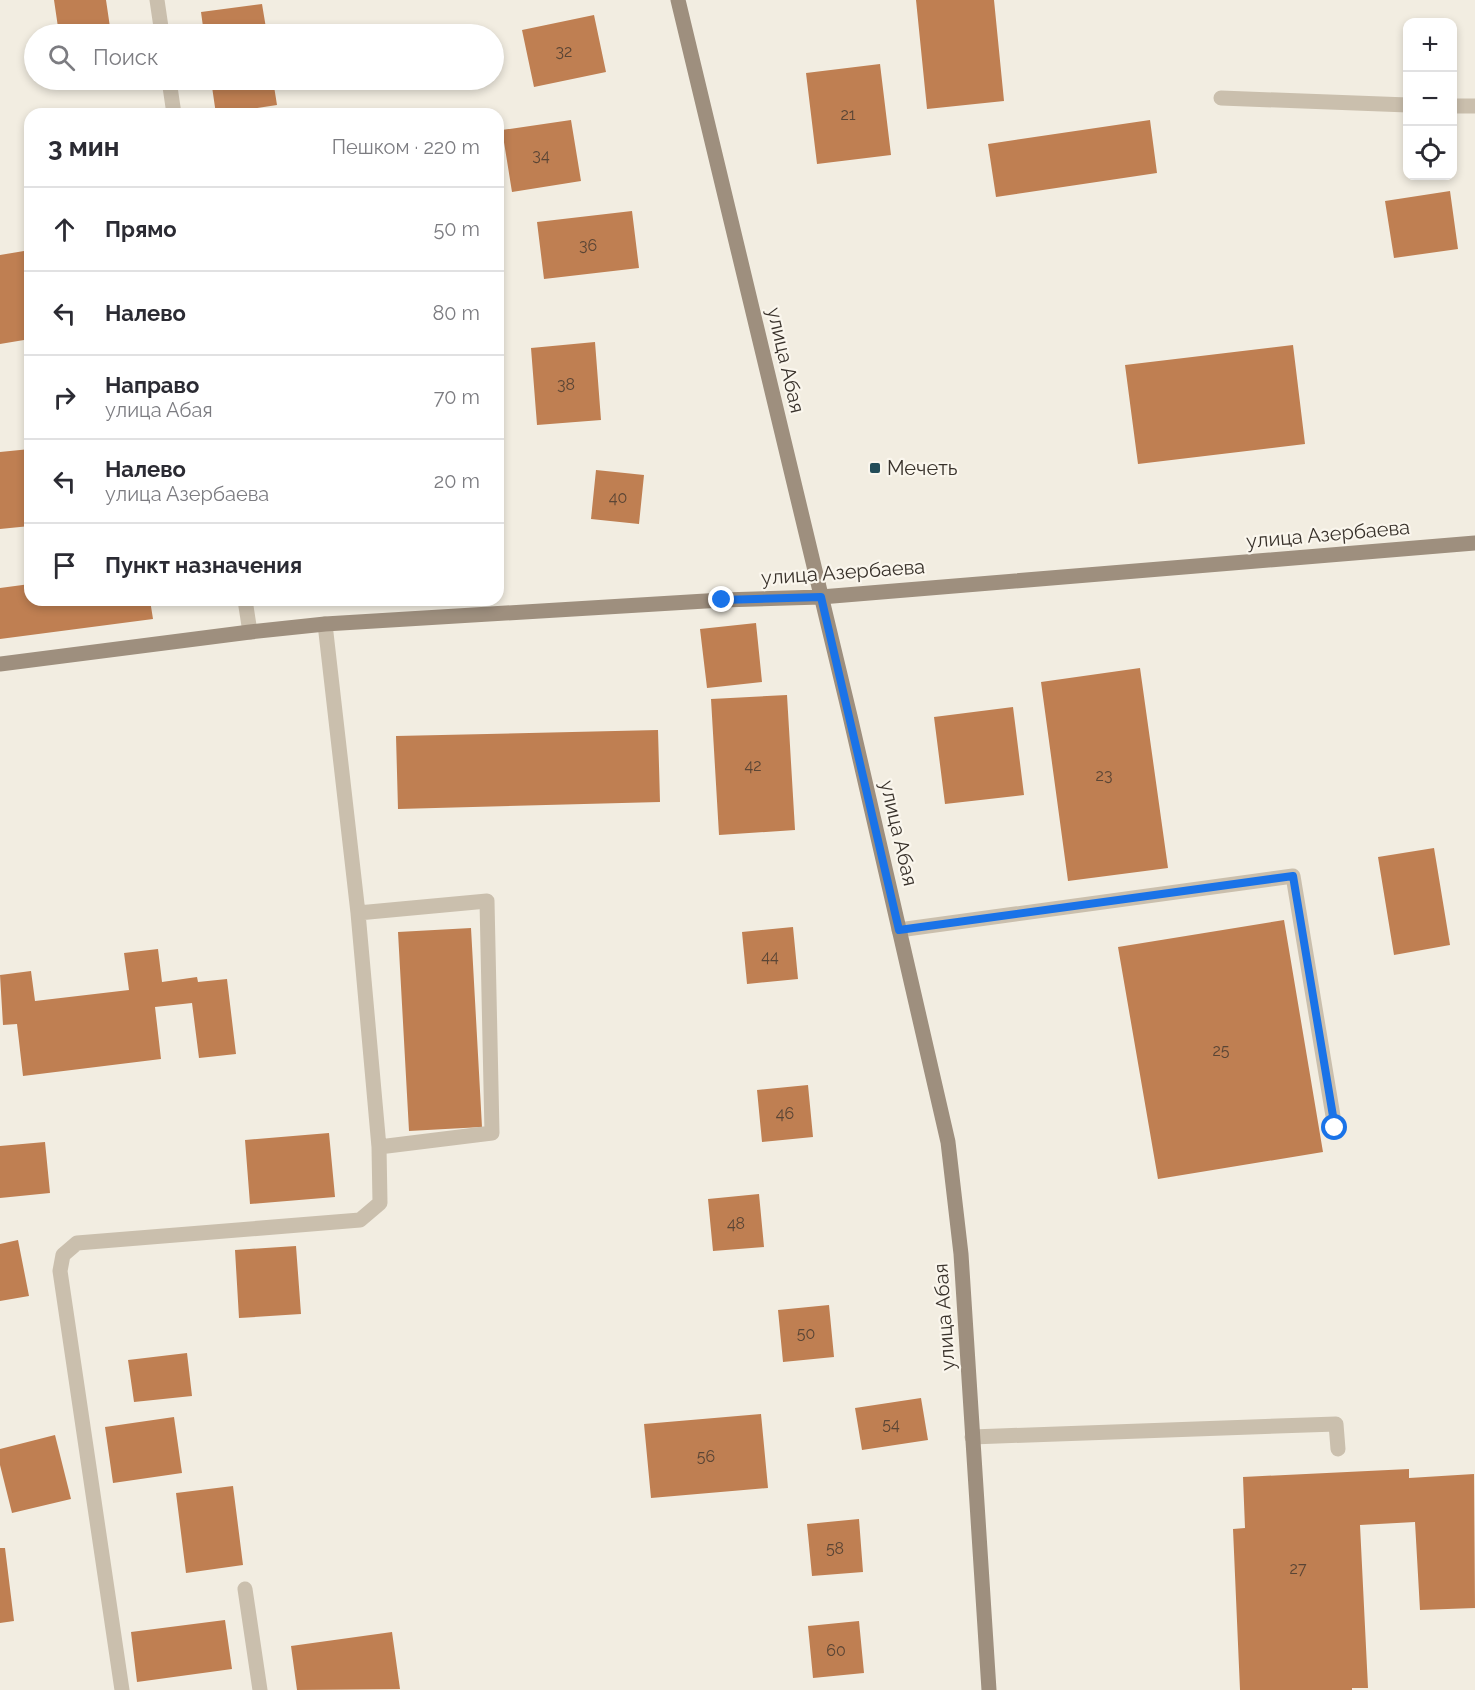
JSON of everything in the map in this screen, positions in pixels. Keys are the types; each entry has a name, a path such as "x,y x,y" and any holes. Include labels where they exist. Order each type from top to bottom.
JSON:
{"street":[{"path":"157,0 161,24"},
{"name":"улица Абая","path":"678,0 821,597 948,1143 961,1254 989,1690"},
{"path":"170,90 173,108"},
{"path":"1221,98 1403,105"},
{"path":"1457,106 1475,106"},
{"name":"улица Азербаева","path":"0,664 326,624 710,601 821,597 1475,543"},
{"path":"246,606 250,632"},
{"path":"122,1690 60,1271 63,1255 77,1243 360,1220 380,1203 380,1147 358,913 326,624"},
{"path":"899,930 1293,876 1335,1128"},
{"path":"358,913 487,901 492,1133 380,1147"},
{"path":"972,1437 1336,1424 1338,1449"},
{"path":"245,1589 260,1690"}],"building":[{"path":"54,0 106,0 110,24 58,24"},
{"path":"916,0 994,0 1004,101 927,109"},
{"path":"262,4 265,24 203,24 201,12"},
{"path":"594,15 606,72 534,87 522,30"},
{"path":"880,64 891,155 817,164 806,73"},
{"path":"212,90 275,90 277,105 257,108 215,108"},
{"path":"571,120 581,181 512,192 504,130"},
{"path":"1150,120 1157,173 996,197 988,144"},
{"path":"1450,191 1458,249 1394,258 1385,201"},
{"path":"632,211 639,268 544,279 537,222"},
{"path":"24,251 24,340 0,344 0,255"},
{"path":"595,342 601,420 537,425 531,348"},
{"path":"1293,345 1305,444 1138,464 1125,365"},
{"path":"24,450 24,527 0,529 0,452"},
{"path":"596,470 644,475 639,524 591,519"},
{"path":"24,585 24,606 151,606 153,619 0,639 0,588"},
{"path":"756,623 762,682 707,688 700,629"},
{"path":"1140,668 1168,868 1068,881 1041,682"},
{"path":"787,695 795,830 719,835 711,699"},
{"path":"1013,707 1024,795 945,804 934,717"},
{"path":"658,730 660,802 398,809 396,736"},
{"path":"1434,848 1450,945 1394,955 1378,857"},
{"path":"1284,920 1323,1152 1158,1179 1118,947"},
{"path":"793,927 798,979 747,984 742,932"},
{"path":"471,928 482,1127 409,1131 398,932"},
{"path":"158,949 162,982 197,977 198,982 227,979 236,1054 199,1058 192,1003 155,1007 161,1059 23,1076 17,1024 3,1025 0,975 31,971 35,1001 129,990 124,953"},
{"path":"808,1085 813,1137 762,1142 757,1090"},
{"path":"329,1133 335,1197 250,1204 245,1140"},
{"path":"45,1142 50,1193 0,1198 0,1146"},
{"path":"759,1194 764,1247 713,1251 708,1199"},
{"path":"18,1240 29,1296 0,1301 0,1244"},
{"path":"296,1246 301,1314 239,1318 235,1250"},
{"path":"829,1305 834,1357 783,1362 778,1310"},
{"path":"187,1353 192,1396 134,1402 128,1360"},
{"path":"921,1398 928,1440 862,1450 855,1408"},
{"path":"761,1414 768,1488 651,1498 644,1424"},
{"path":"174,1417 182,1473 113,1483 105,1427"},
{"path":"55,1435 71,1499 12,1513 0,1465 0,1449"},
{"path":"1409,1469 1409,1478 1474,1474 1475,1608 1420,1610 1415,1522 1360,1525 1368,1688 1240,1690 1233,1529 1245,1528 1243,1477"},
{"path":"233,1486 243,1565 186,1573 176,1493"},
{"path":"859,1519 863,1572 812,1576 807,1524"},
{"path":"0,1548 5,1548 14,1621 0,1623"},
{"path":"225,1620 232,1669 137,1682 131,1632"},
{"path":"859,1621 864,1673 813,1678 808,1626"},
{"path":"392,1632 400,1689 297,1690 291,1646"}],"place":[{"name":"Мечеть","path":"875,468"}],"route":[{"path":"722,600 821,597 899,930 1293,876 1335,1128"}]}
